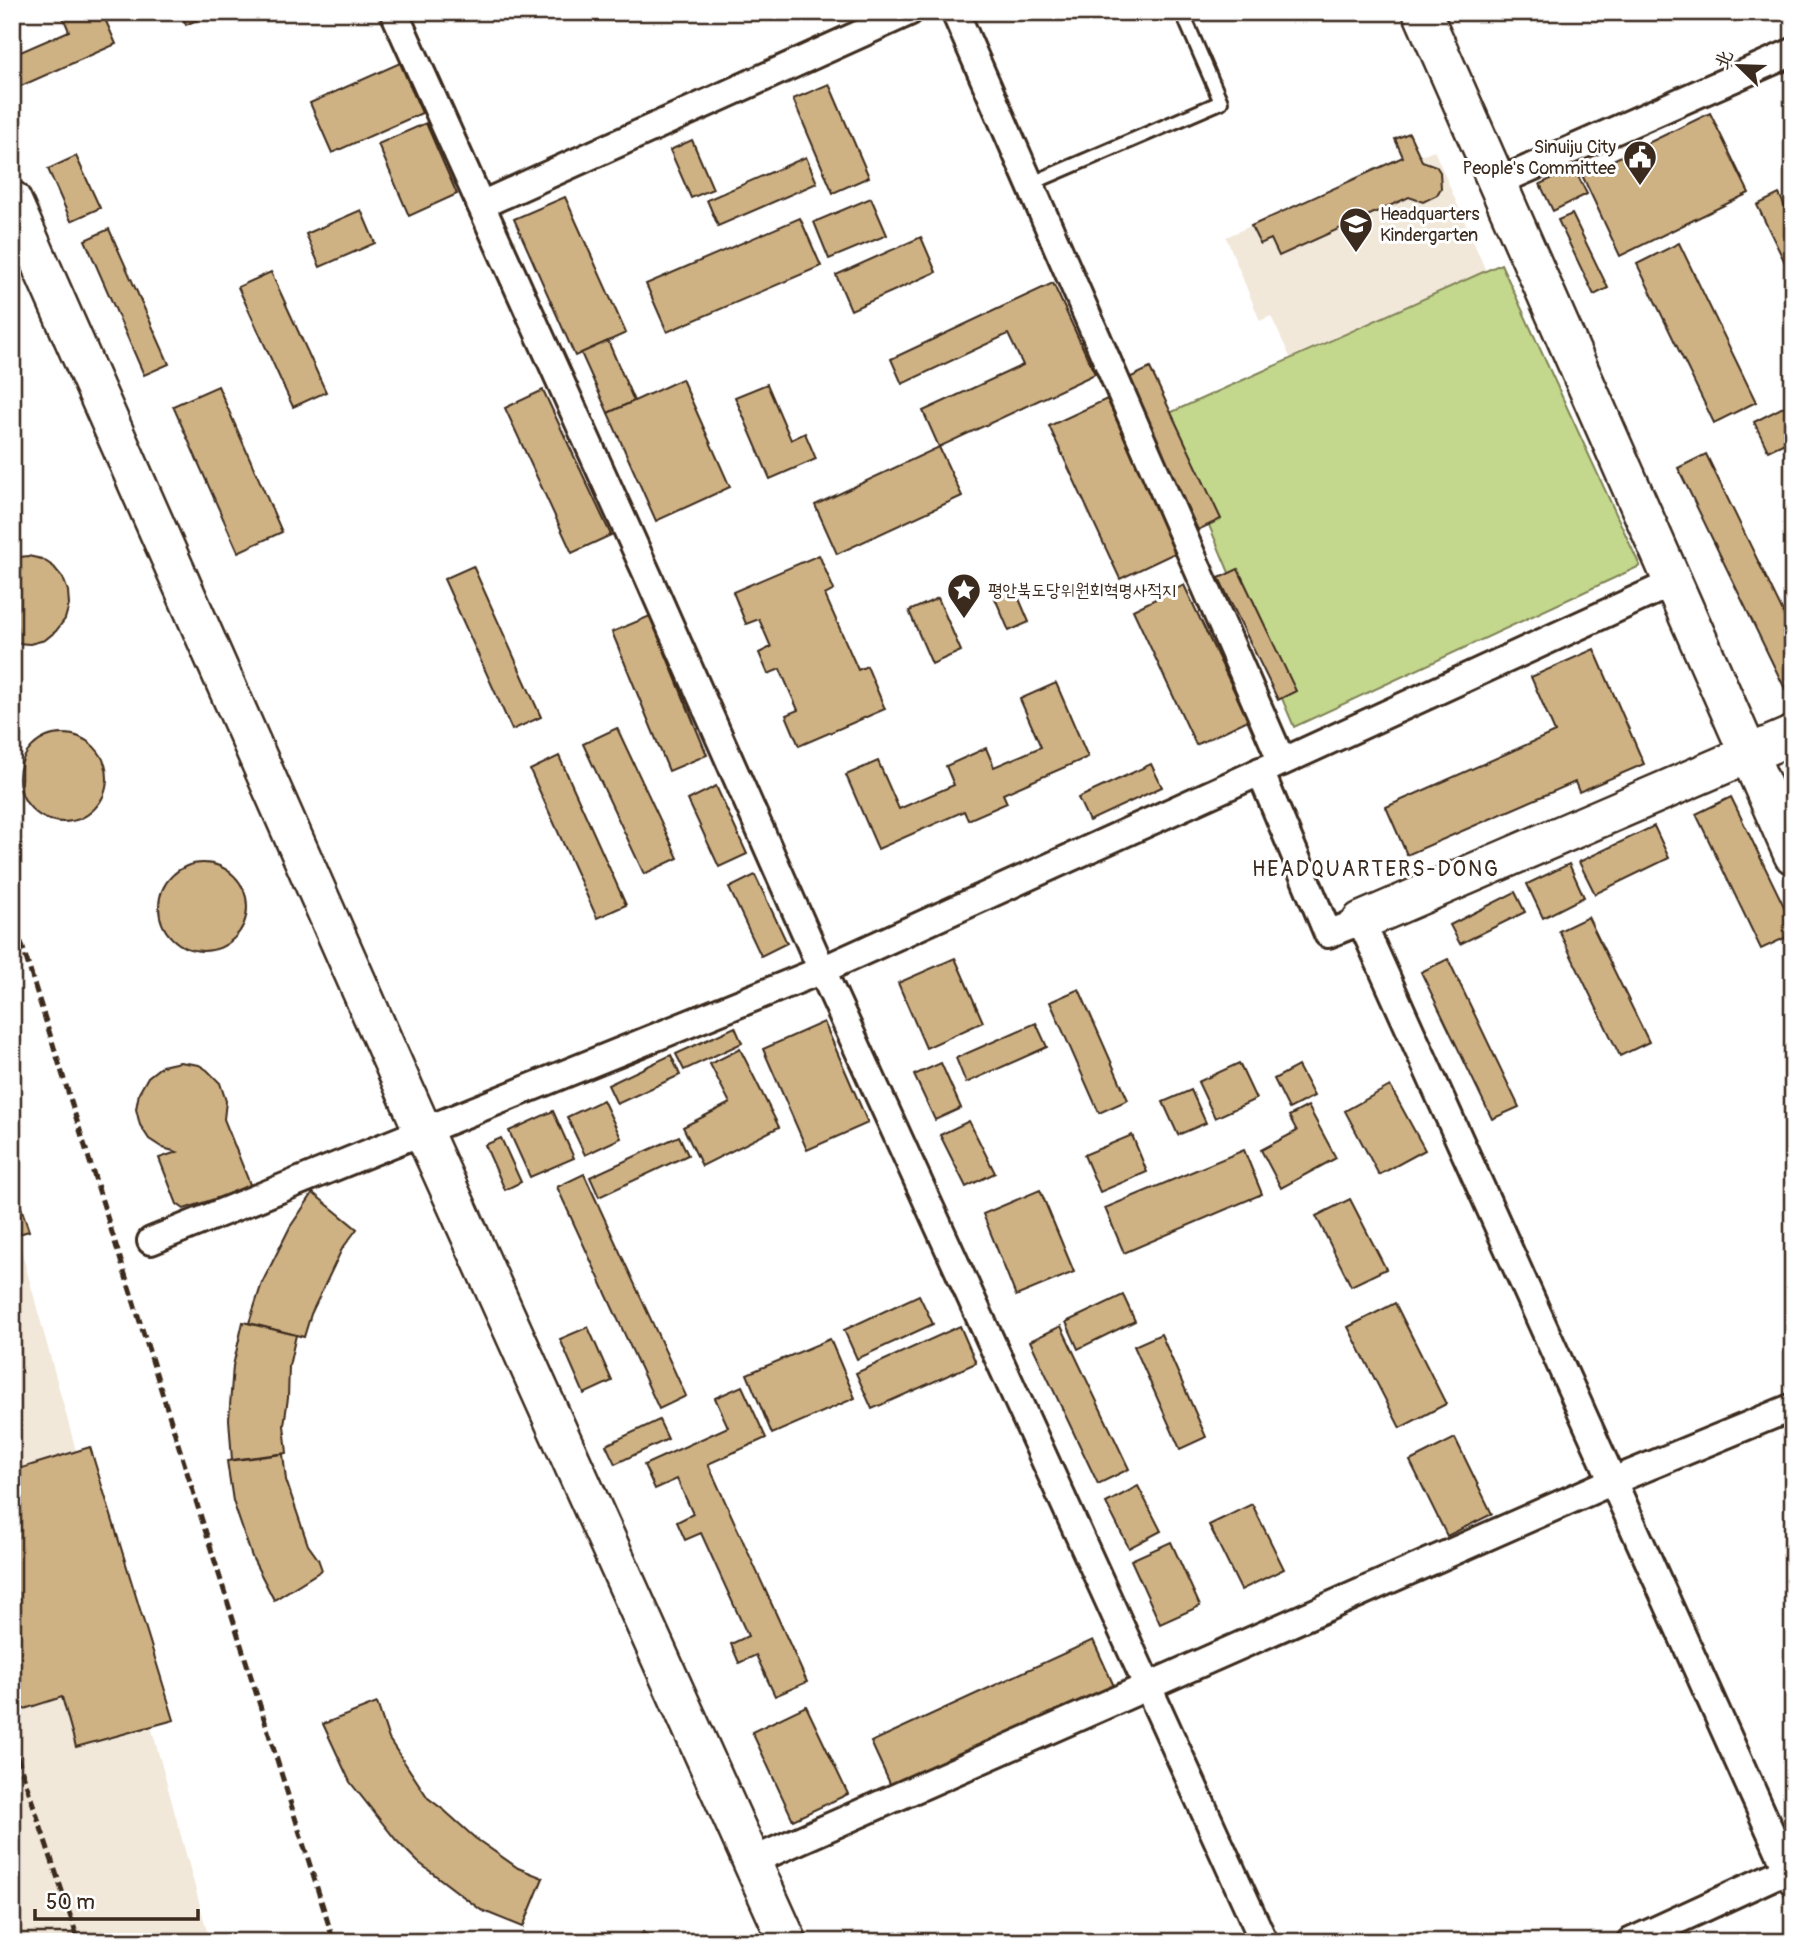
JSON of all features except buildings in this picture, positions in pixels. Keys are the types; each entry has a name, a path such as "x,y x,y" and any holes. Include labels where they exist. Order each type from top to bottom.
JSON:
{"street":[{"path":"394,12 822,970 1264,1942"},
{"path":"481,205 909,12"},
{"path":"955,12 1030,184 1271,766 1328,934 1748,756 1793,734"},
{"path":"1422,12 1793,855"},
{"path":"1498,182 1793,52"},
{"path":"12,200 423,1131 788,1942"},
{"path":"151,1241 822,970 1672,583"},
{"path":"1361,921 1793,1882"},
{"path":"752,1861 1613,1481 1793,1407"},
{"path":"1630,1942 1793,1867"}],"lane":[{"path":"1030,184 1221,102 1182,12"}],"shaded area":[{"name":"Headquarters Kindergarten","path":"1409,133 1420,156 1434,150 1486,271 1291,359 1271,316 1260,321 1226,237 1403,157 1395,139"},
{"path":"12,1216 210,1942 12,1942"}],"green space":[{"path":"1501,264 1640,566 1294,727 1163,416"}],"railway":[{"path":"12,913 334,1942"},
{"path":"12,1741 79,1942"}],"place":[{"name":"Sinuiju City People's Committee","path":"1640,187"},
{"name":"Headquarters Kindergarten","path":"1356,254"},
{"name":"평안북도당위원회혁명사적지","path":"964,620"}],"district":[{"name":"HEADQUARTERS-DONG","path":"1376,869"}]}
